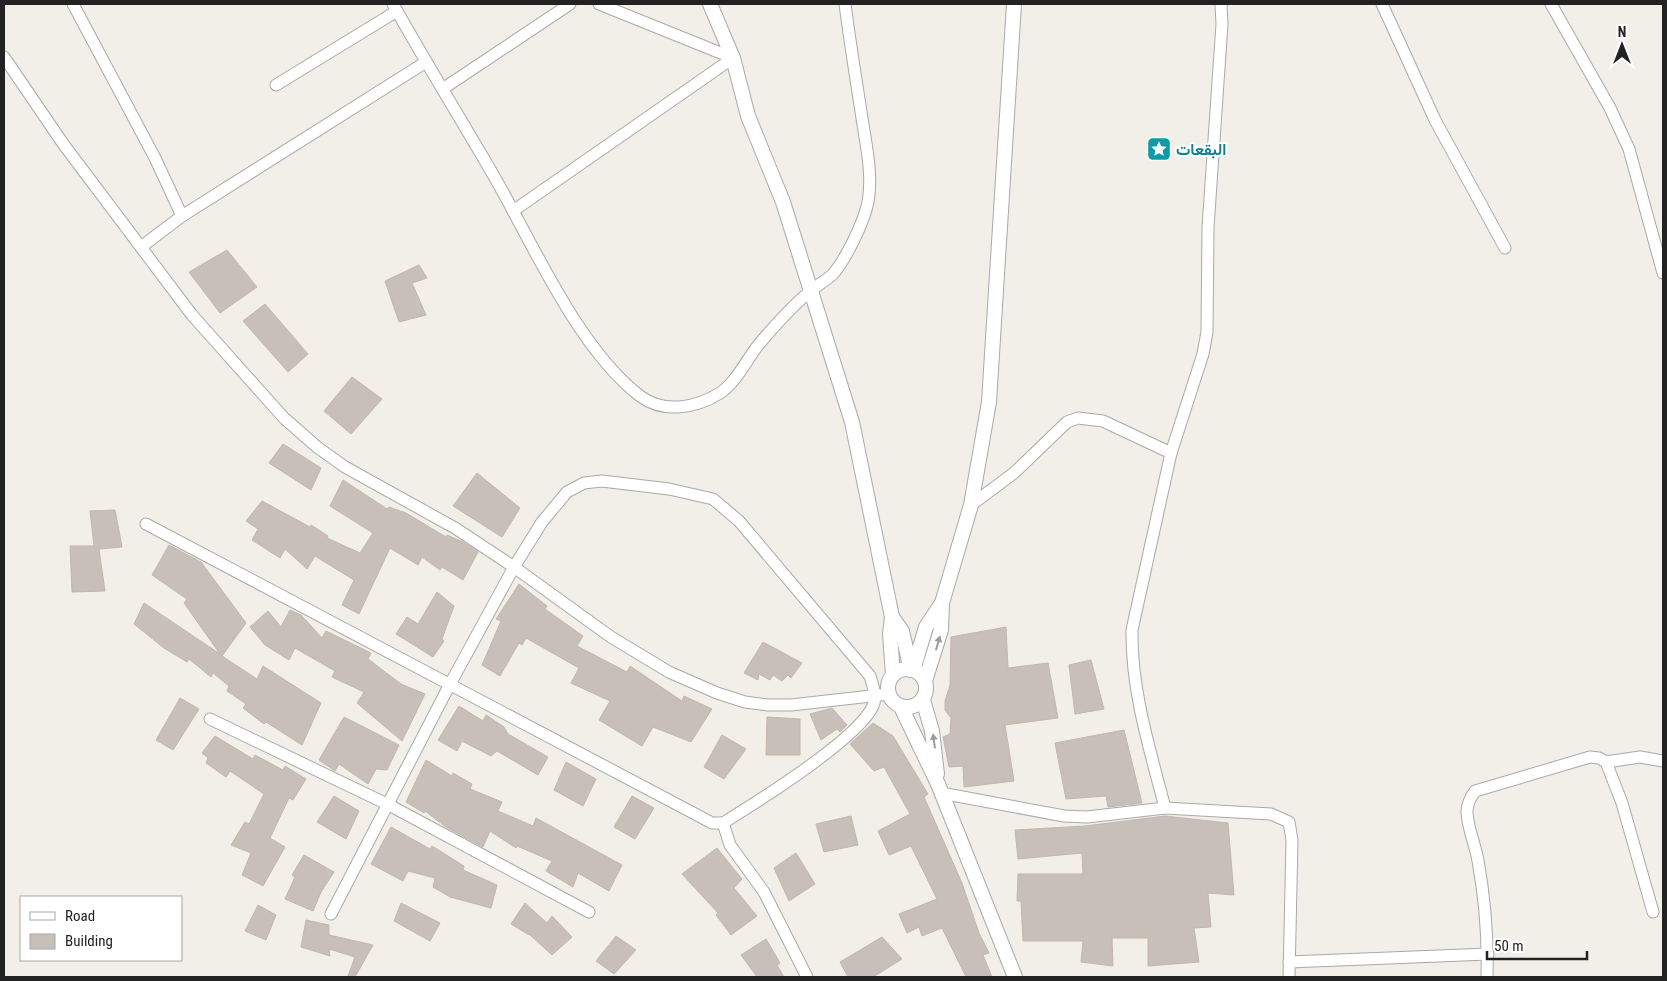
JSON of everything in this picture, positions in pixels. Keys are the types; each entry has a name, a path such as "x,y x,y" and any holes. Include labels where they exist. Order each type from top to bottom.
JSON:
{"street":[{"path":"73,4 155,158 182,216"},
{"path":"444,88 570,4"},
{"path":"600,4 733,58"},
{"path":"710,4 733,58 748,116 783,202 812,289 852,422 892,616 890,634 893,675"},
{"path":"276,85 395,7 426,62 444,88 563,301 595,349 642,398 660,406 680,408 700,404 722,392 759,344 812,289 832,275 864,216 868,202 868,158 845,4"},
{"path":"939,789 932,731 923,700 926,689 925,681 941,630 942,603 971,505 989,402 1014,4"},
{"path":"1165,808 1144,725 1132,651 1132,630 1170,453 1203,354 1207,332 1208,227 1222,4"},
{"path":"1382,4 1435,120 1505,248"},
{"path":"1550,4 1610,108 1629,149 1663,273"},
{"path":"4,57 64,145 192,315 284,418 317,447 345,467 455,528 514,566 611,637 669,672 717,693 745,702 768,705 882,695"},
{"path":"513,211 733,58"},
{"path":"141,247 182,216 426,62"},
{"path":"971,505 1014,473 1067,422 1078,418 1103,421 1170,453"},
{"path":"331,914 449,686 514,566 542,522 567,492 584,483 617,481 669,489 713,499 738,522 870,676 882,695 901,707 913,707 923,700"},
{"path":"146,524 449,686 712,823 723,823 772,793 844,738 866,717 882,695 893,675 901,670 912,670"},
{"path":"912,670 926,628 942,603"},
{"path":"892,616 902,632 912,670 925,681"},
{"path":"901,707 939,789 1014,977"},
{"path":"210,719 389,805 589,912"},
{"path":"1487,977 1488,954 1482,883 1475,841 1467,814 1469,800 1475,791 1590,757 1606,762 1640,757 1663,761"},
{"path":"1606,762 1622,803 1653,912"},
{"path":"939,789 1072,816 1087,817 1165,808 1271,814 1288,822 1292,840 1289,977"},
{"path":"723,823 730,845 764,892 807,977"},
{"path":"1289,962 1488,954"}],"building":[{"path":"227,250 257,287 220,313 189,272"},
{"path":"419,265 427,278 412,283 426,315 399,322 385,281"},
{"path":"265,304 308,354 288,372 243,321"},
{"path":"352,377 382,399 351,434 324,411"},
{"path":"283,444 321,468 311,490 269,463"},
{"path":"477,473 520,508 502,537 453,506"},
{"path":"343,480 387,509 389,507 406,513 446,537 447,535 463,542 478,552 463,580 442,567 440,570 422,557 418,565 390,548 359,614 342,605 354,580 315,556 307,569 285,549 280,558 252,540 258,529 246,521 262,501 310,527 311,525 328,536 327,538 360,553 373,533 330,506"},
{"path":"115,510 122,547 99,549 105,591 72,592 70,546 94,546 90,511"},
{"path":"169,545 201,562 246,623 222,656 257,679 263,666 321,703 302,745 266,722 264,724 243,708 246,704 227,691 229,686 213,673 211,677 189,659 187,662 164,648 134,624 144,603 220,654 184,603 187,599 152,575"},
{"path":"519,584 547,606 545,609 583,636 577,646 627,672 630,666 682,701 684,696 712,709 691,742 653,727 642,746 599,720 610,701 571,683 579,668 526,638 522,645 519,643 500,676 482,665 501,621 496,619"},
{"path":"437,592 454,606 442,639 444,641 433,657 396,634 407,617 418,624"},
{"path":"290,610 301,615 322,638 326,631 371,653 368,659 401,684 425,694 402,741 357,703 364,692 332,677 335,671 295,648 289,660 265,645 250,627 268,611 281,627"},
{"path":"1006,627 1008,668 1048,663 1058,718 1005,725 1014,781 964,787 963,766 949,767 943,737 950,734 951,718 945,710 945,701 950,685 951,637"},
{"path":"763,642 802,663 791,678 788,675 782,681 773,675 770,680 759,674 758,680 744,673"},
{"path":"1091,660 1104,709 1075,714 1069,665"},
{"path":"180,698 199,709 173,750 156,740"},
{"path":"459,706 483,721 486,715 504,727 508,734 548,757 538,775 497,751 491,756 462,741 457,751 438,740"},
{"path":"832,708 847,725 840,732 837,729 821,740 810,714"},
{"path":"344,717 399,745 387,770 376,769 368,784 339,764 335,771 319,760"},
{"path":"767,717 800,719 800,755 766,755"},
{"path":"873,723 893,736 928,794 924,797 962,883 979,933 989,953 983,955 992,977 966,977 942,928 922,936 919,927 907,933 899,914 937,899 911,846 889,855 878,831 910,814 884,767 874,771 850,744"},
{"path":"1124,730 1142,803 1108,807 1106,796 1066,799 1055,743"},
{"path":"722,735 746,749 724,779 704,767"},
{"path":"215,736 253,759 255,755 283,770 285,766 306,779 293,800 289,798 270,838 285,847 263,886 242,875 251,853 231,845 245,822 249,824 264,794 230,771 226,777 206,763 208,758 202,753"},
{"path":"426,760 452,776 453,773 472,784 470,789 502,802 498,811 533,826 536,818 622,865 609,891 578,873 573,887 546,871 552,861 517,846 516,848 490,831 483,847 446,827 425,811 424,813 406,802"},
{"path":"566,762 596,779 583,806 554,790"},
{"path":"334,796 359,811 346,839 317,822"},
{"path":"632,796 654,808 635,839 614,827"},
{"path":"851,816 858,845 824,852 816,824"},
{"path":"1165,816 1228,823 1234,895 1208,893 1211,927 1194,928 1199,962 1148,966 1148,938 1112,938 1113,966 1081,962 1083,941 1023,941 1021,901 1017,901 1018,874 1083,874 1082,853 1018,859 1015,830 1085,826"},
{"path":"391,827 430,849 432,846 464,866 463,870 497,885 491,908 450,897 433,887 435,878 408,871 403,881 371,864"},
{"path":"717,848 742,879 734,888 757,916 731,935 716,915 718,913 682,874"},
{"path":"796,853 815,884 789,901 774,868"},
{"path":"304,855 334,872 321,892 313,911 285,899 295,877 292,875"},
{"path":"401,903 440,923 430,941 394,921"},
{"path":"525,903 547,923 552,916 572,937 552,955 529,934 511,924"},
{"path":"258,905 276,915 266,940 245,931"},
{"path":"306,920 329,925 329,935 373,945 355,977 348,976 355,957 329,949 330,956 301,947"},
{"path":"616,936 636,950 614,974 596,961"},
{"path":"882,937 902,959 873,977 848,977 840,962"},
{"path":"766,939 780,963 777,965 784,977 757,977 741,955"}],"place":[{"name":"البقعات","path":"1159,149"}]}
